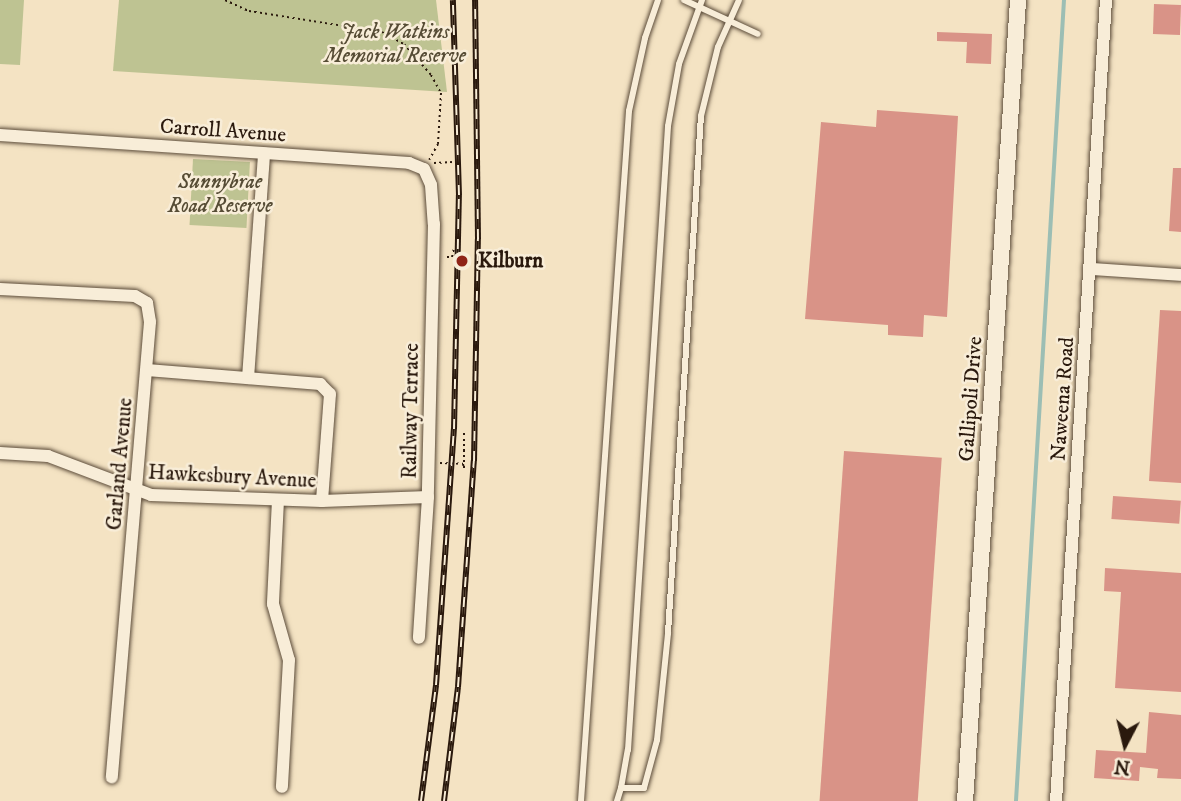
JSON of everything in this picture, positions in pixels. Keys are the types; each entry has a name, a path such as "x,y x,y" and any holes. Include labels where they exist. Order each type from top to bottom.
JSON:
{"street":[{"name":"Gallipoli Drive","path":"965,801 1018,0"},
{"name":"Naweena Road","path":"1056,801 1106,0"},
{"name":"Carroll Avenue","path":"0,135 409,163 424,169"},
{"path":"248,378 264,154"},
{"name":"Railway Terrace","path":"419,638 428,497 433,256 431,185 424,169"},
{"path":"1091,269 1181,275"},
{"name":"Garland Avenue","path":"0,289 135,296 147,303 150,322 147,370 112,777"},
{"path":"147,370 320,384 330,394 323,501"},
{"name":"Hawkesbury Avenue","path":"0,453 48,456 137,493 323,501 428,497"},
{"path":"278,500 273,604 289,660 282,787"}],"lane":[{"path":"582,801 629,111 645,38 658,0"},
{"path":"684,0 701,4 758,34"},
{"path":"621,788 643,788 657,740 668,633 701,116 711,70 739,0"},
{"path":"617,801 628,750 668,126 679,64 701,4"}],"path":[{"path":"225,0 249,11 382,32 404,44 431,75 441,93 438,144 434,152"},
{"path":"424,169 434,163 453,162"},
{"path":"433,256 452,257 454,248"},
{"path":"429,462 463,464 464,468 464,431"}],"green space":[{"path":"0,0 24,0 20,65 0,64"},
{"name":"Jack Watkins Memorial Reserve","path":"119,0 436,0 447,92 113,71"},
{"name":"Sunnybrae Road Reserve","path":"193,159 250,162 246,228 190,225"}],"building":[{"path":"1154,4 1181,5 1180,35 1153,34"},
{"path":"937,32 992,34 991,64 966,63 967,42 937,41"},
{"path":"877,110 958,116 947,317 924,315 923,337 888,335 888,325 805,319 821,122 876,127"},
{"path":"1173,168 1181,168 1181,232 1169,231"},
{"path":"1160,310 1181,311 1181,483 1149,481"},
{"path":"844,451 942,458 918,801 820,801"},
{"path":"1113,496 1181,501 1179,524 1111,519"},
{"path":"1105,568 1181,573 1181,692 1115,688 1121,592 1104,591"},
{"path":"1149,712 1181,715 1181,779 1157,778 1158,769 1140,767 1139,781 1094,778 1096,750 1146,753"}],"waterway":[{"path":"1016,801 1064,0"}],"railway":[{"path":"421,801 436,685 454,429 459,195 453,0"},
{"path":"444,801 458,687 474,461 478,239 475,0"}],"place":[{"name":"Kilburn","path":"462,261"}]}
